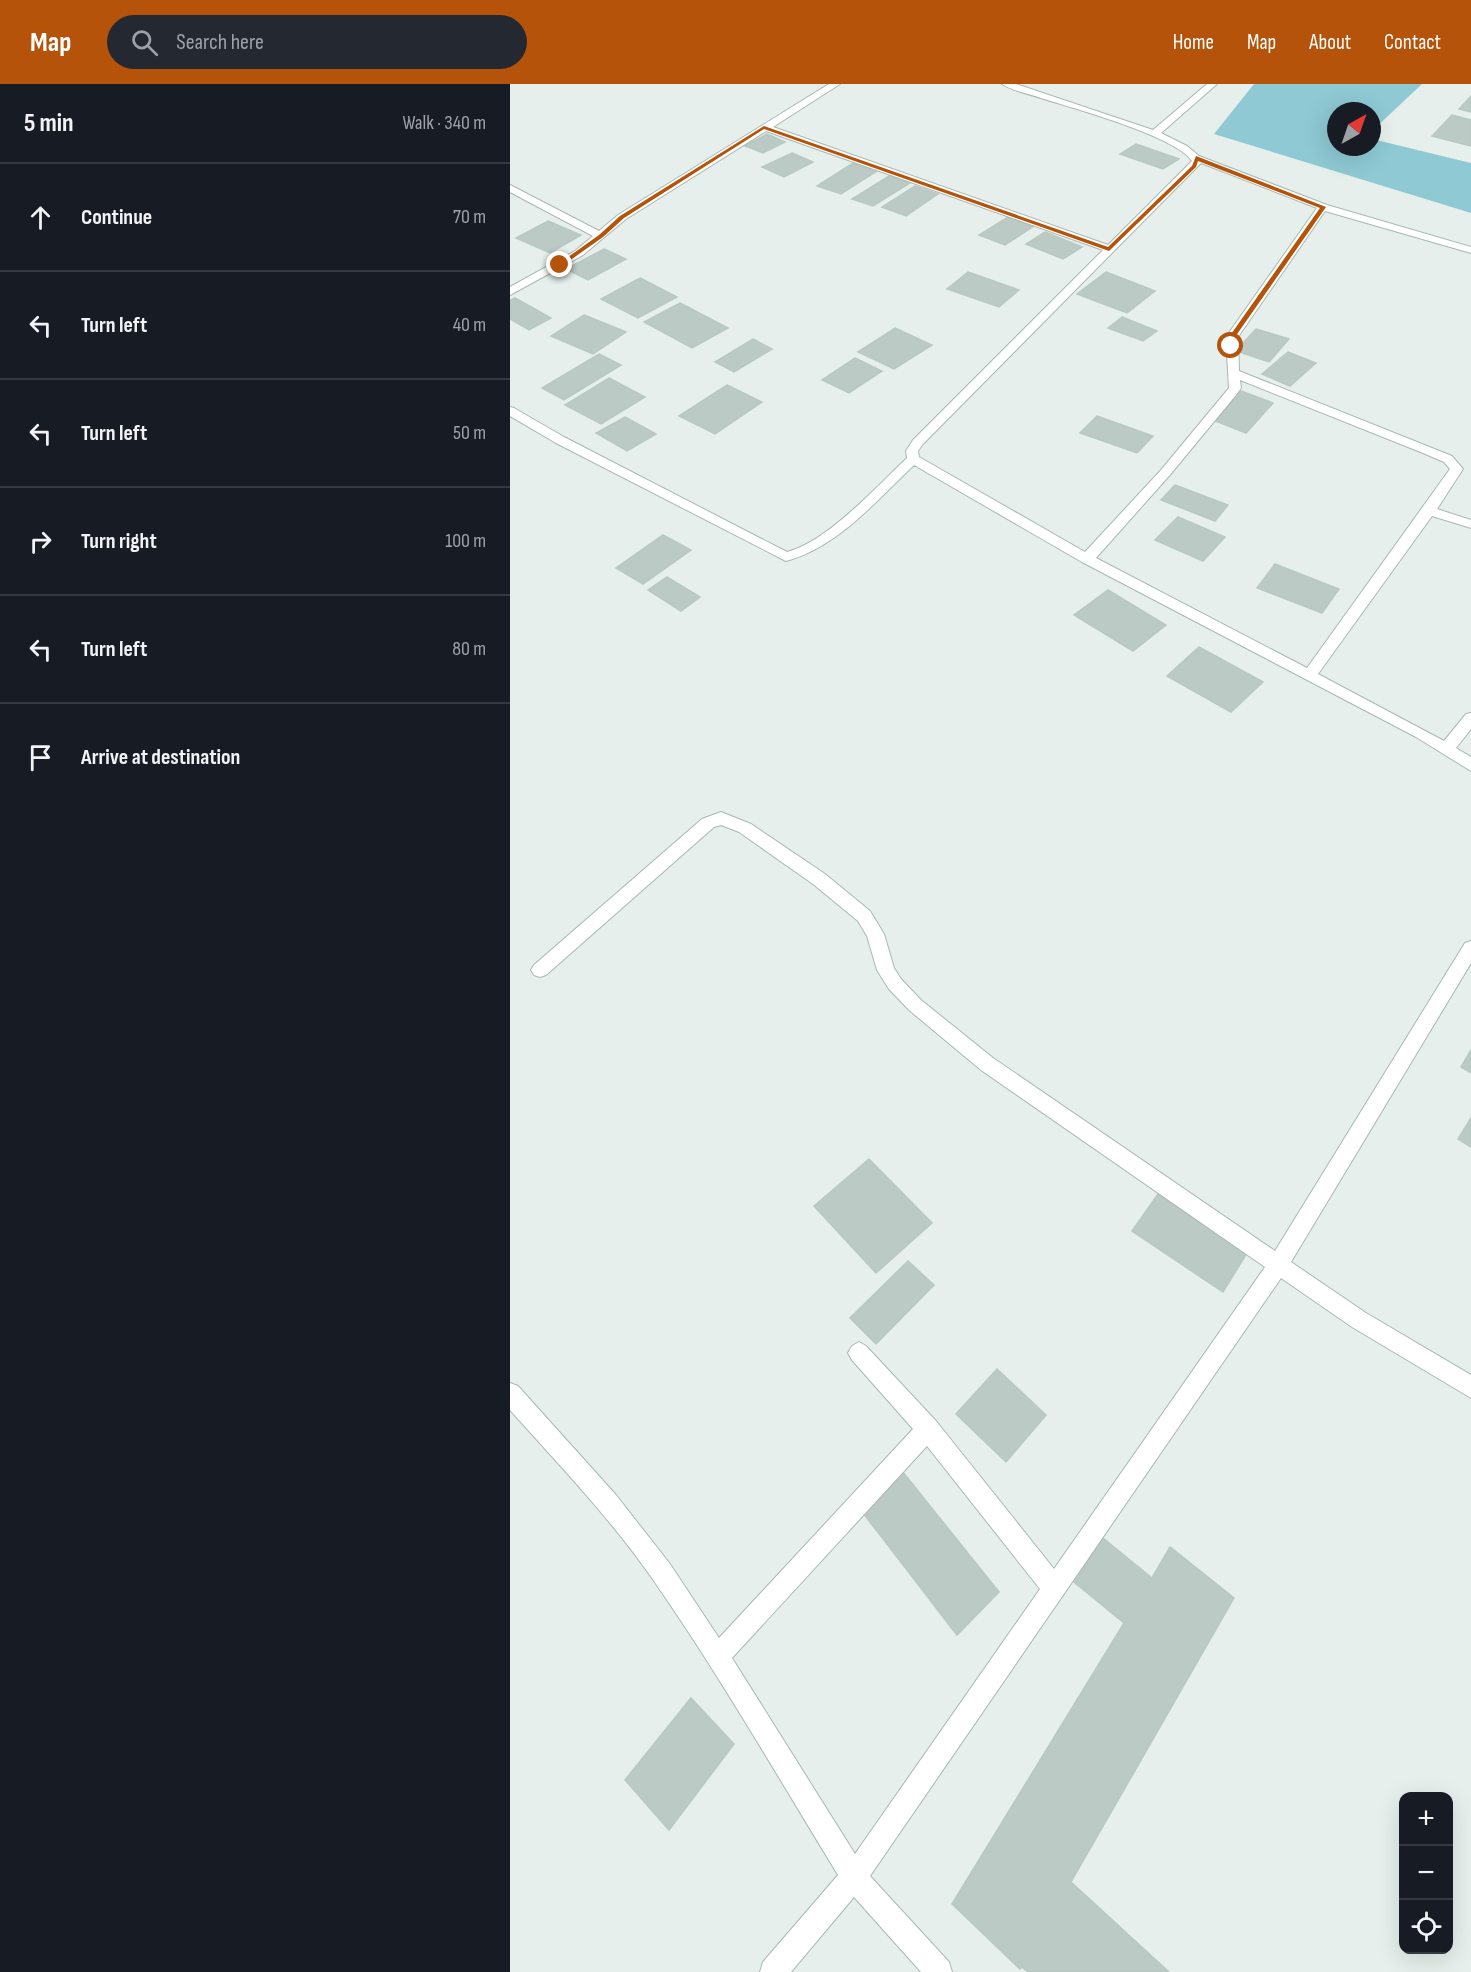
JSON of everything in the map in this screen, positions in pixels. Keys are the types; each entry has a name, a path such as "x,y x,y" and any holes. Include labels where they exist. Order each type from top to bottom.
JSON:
{"street":[{"path":"510,292 560,265 601,236 622,217 835,84"},
{"path":"1007,84 1155,133 1187,148 1196,158 1323,207 1471,250"},
{"path":"1155,133 1212,84"},
{"path":"764,127 1109,249"},
{"path":"913,459 912,451 917,443 1109,249 1195,166 1196,158"},
{"path":"510,188 601,236"},
{"path":"1087,559 1166,473 1235,388 1232,337 1323,207"},
{"path":"1233,373 1448,459 1457,472 1309,676"},
{"path":"510,411 570,445 786,556 804,552 836,529 913,459"},
{"path":"913,459 1087,559 1421,733 1471,765"},
{"path":"1430,511 1471,524"},
{"path":"1447,748 1471,718"},
{"path":"540,970 708,823 721,818 729,820 778,850 864,915 875,934 886,970 895,984 915,1005 987,1064 1359,1320 1471,1387"},
{"path":"773,1972 854,1877 1278,1265 1471,948"},
{"path":"859,1353 928,1429 1053,1587"},
{"path":"510,1394 608,1503 662,1572 854,1877 939,1972"},
{"path":"717,1657 928,1429"}],"water":[{"path":"1254,84 1422,84 1381,123 1381,102 1327,102 1327,156 1381,156 1381,141 1471,163 1471,213 1214,134"}],"building":[{"path":"1471,96 1471,112 1459,109"},
{"path":"1452,115 1471,120 1471,146 1432,136"},
{"path":"767,134 785,142 763,153 745,146"},
{"path":"1136,144 1179,159 1163,169 1120,154"},
{"path":"792,153 813,162 784,177 762,167"},
{"path":"853,163 877,171 841,194 817,186"},
{"path":"889,176 910,183 873,206 852,199"},
{"path":"915,186 938,194 906,216 882,207"},
{"path":"1008,217 1034,226 1005,245 979,235"},
{"path":"548,221 581,235 550,253 516,238"},
{"path":"1045,232 1082,247 1063,259 1026,244"},
{"path":"604,249 626,259 588,280 566,269"},
{"path":"968,272 1019,290 999,307 947,289"},
{"path":"1106,272 1155,291 1127,313 1077,294"},
{"path":"640,278 677,297 638,318 601,299"},
{"path":"515,298 551,318 529,330 510,319 510,300"},
{"path":"680,303 728,328 692,348 644,322"},
{"path":"584,315 626,332 593,354 551,336"},
{"path":"1122,317 1157,331 1143,341 1108,328"},
{"path":"895,328 932,345 894,369 858,352"},
{"path":"1256,329 1289,339 1269,362 1236,351"},
{"path":"753,339 772,349 734,372 715,362"},
{"path":"1288,352 1316,363 1290,386 1262,374"},
{"path":"599,354 621,365 564,400 542,388"},
{"path":"855,358 882,371 849,393 822,380"},
{"path":"609,378 645,397 601,424 565,405"},
{"path":"727,385 762,402 715,434 679,416"},
{"path":"1241,391 1273,403 1246,433 1213,420"},
{"path":"1097,416 1153,436 1137,453 1080,433"},
{"path":"625,417 656,434 627,451 596,433"},
{"path":"1175,485 1228,505 1215,521 1161,500"},
{"path":"1178,517 1225,537 1203,561 1155,540"},
{"path":"663,535 691,550 643,584 616,568"},
{"path":"1275,564 1339,589 1322,613 1257,588"},
{"path":"667,577 700,597 681,611 648,590"},
{"path":"1108,590 1166,625 1133,651 1074,615"},
{"path":"1199,647 1263,682 1231,712 1167,676"},
{"path":"1471,1050 1471,1073 1461,1067"},
{"path":"1471,1118 1471,1147 1458,1139"},
{"path":"869,1159 932,1223 876,1273 814,1206"},
{"path":"1158,1194 1247,1253 1223,1292 1132,1231"},
{"path":"908,1261 934,1285 876,1344 850,1318"},
{"path":"997,1369 1046,1415 1006,1462 956,1414"},
{"path":"902,1471 999,1592 957,1635 860,1509"},
{"path":"1103,1538 1152,1578 1170,1547 1234,1598 1071,1882 1169,1972 1028,1972 1022,1967 1020,1969 952,1904 1124,1623 1074,1582"},
{"path":"691,1698 734,1744 669,1830 625,1780"}],"route":[{"path":"560,265 601,236 622,217 764,127 958,198 1109,249 1195,166 1196,158 1323,207 1232,337 1231,346"}]}
